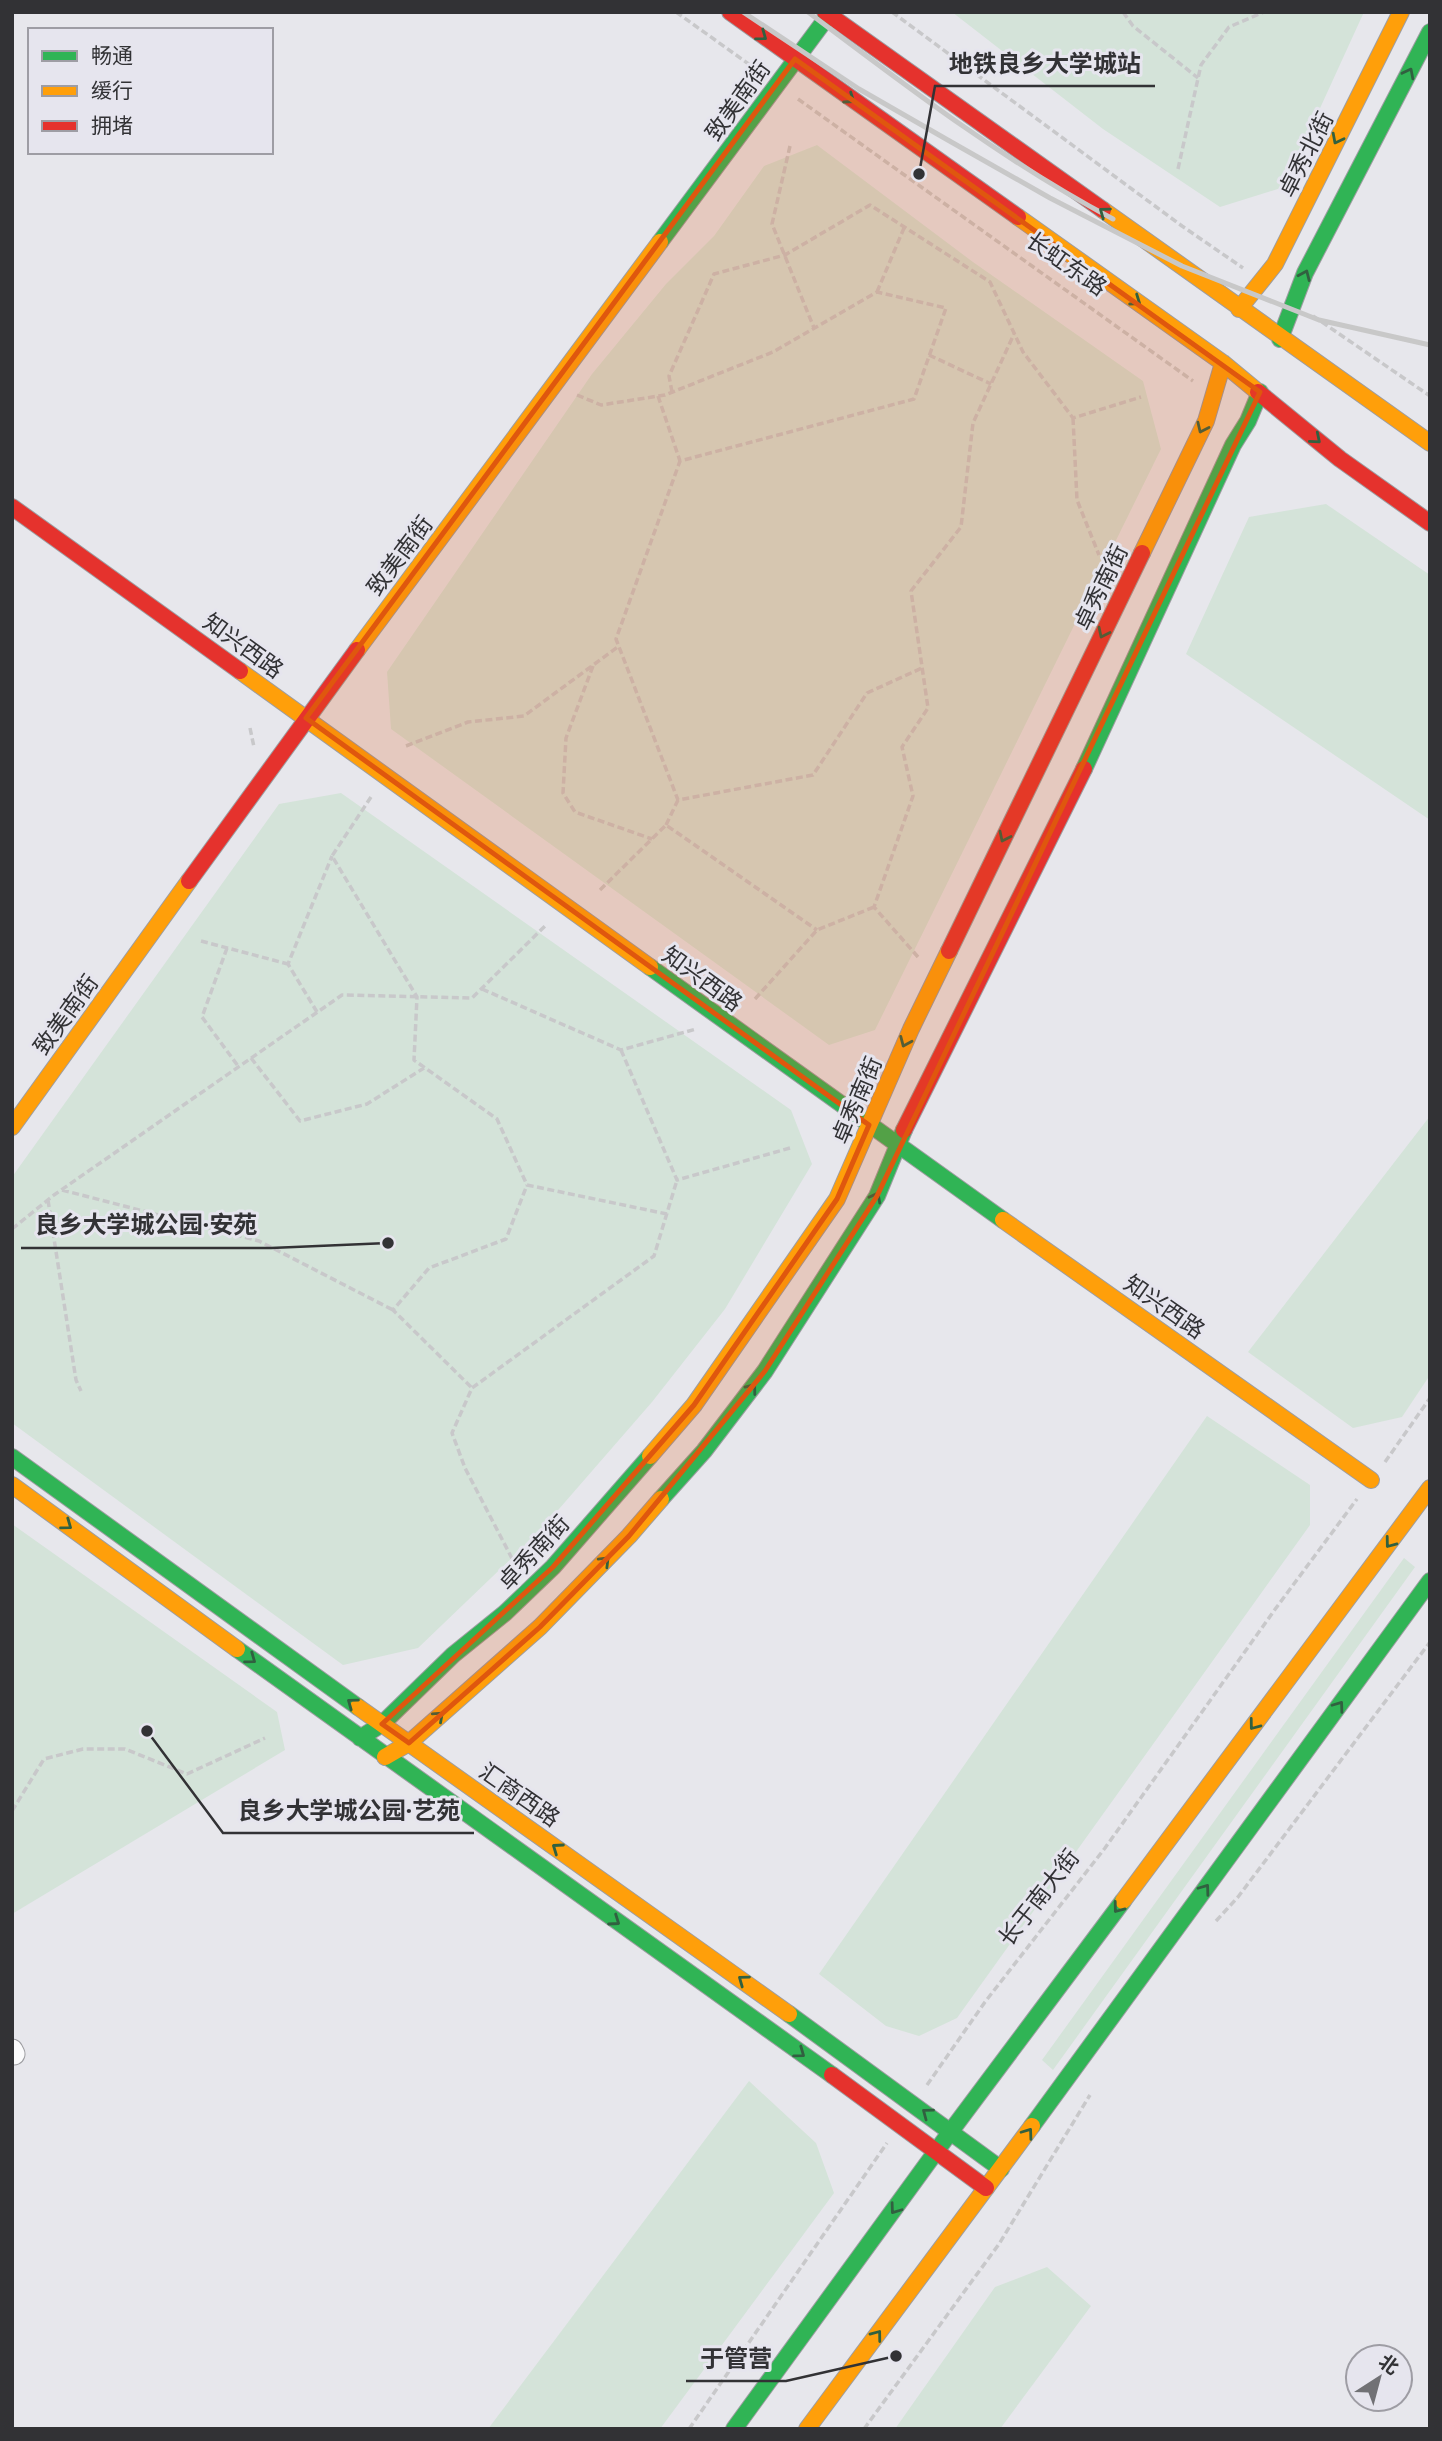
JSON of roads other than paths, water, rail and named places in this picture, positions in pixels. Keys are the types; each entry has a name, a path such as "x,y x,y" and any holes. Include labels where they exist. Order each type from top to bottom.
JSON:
{"main road":[{"name":"长虹东路","path":"730,12 1223,363 1340,459 1430,523"},
{"name":"卓秀北街","path":"1239,309 1275,264 1401,12"},
{"name":"致美南街","path":"12,1127 306,718 778,85 828,13"},
{"path":"828,13 1280,339 1430,443"},
{"path":"1280,339 1306,273 1430,32"},
{"name":"卓秀南街","path":"360,1738 382,1724 453,1655 505,1614 553,1567 694,1405 837,1199 911,1029 1194,446 1215,396 1223,363"},
{"path":"385,1757 409,1743 540,1627 629,1536 704,1451 765,1371 877,1196 903,1133 1073,792 1260,391"},
{"name":"知兴西路","path":"12,507 869,1125 1371,1480"},
{"name":"汇商西路","path":"12,1457 1001,2169"},
{"path":"12,1485 385,1757 986,2188"},
{"path":"734,2429 951,2132 1430,1488"},
{"path":"807,2429 1001,2169 1430,1581"}],"railway":[{"path":"743,12 859,89 1050,198 1182,266 1319,320 1430,345"},
{"path":"808,12 994,148 1113,219"}],"place":[{"name":"地铁良乡大学城站","path":"919,174"},
{"name":"良乡大学城公园·安苑","path":"388,1243"},
{"name":"良乡大学城公园·艺苑","path":"147,1731"},
{"name":"于管营","path":"896,2356"}]}
